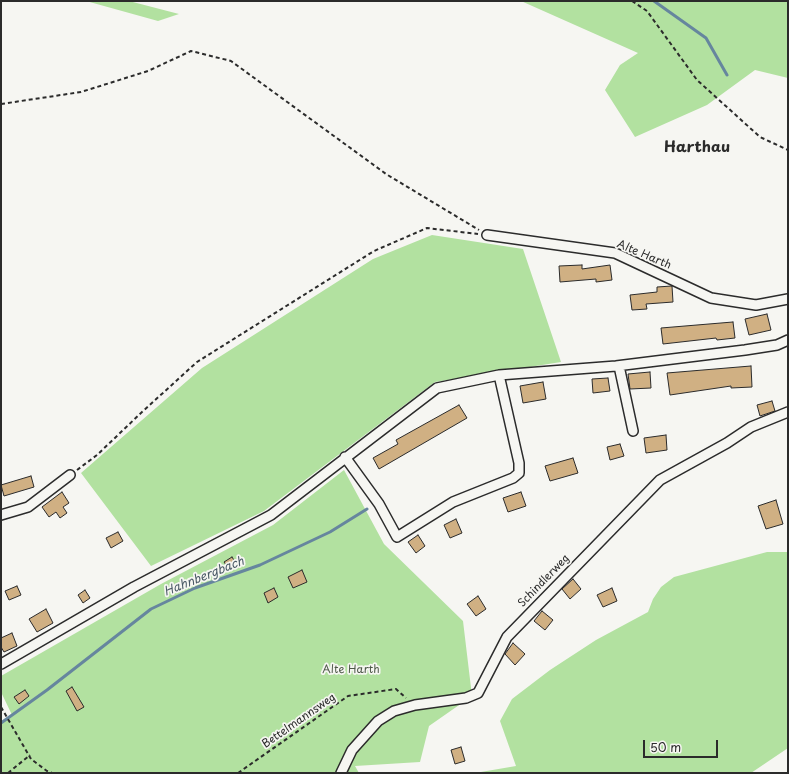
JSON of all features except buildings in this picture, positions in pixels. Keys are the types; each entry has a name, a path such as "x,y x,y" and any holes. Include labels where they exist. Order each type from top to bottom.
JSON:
{"street":[{"name":"Alte Harth","path":"487,235 615,253 711,298 756,305 788,299"},
{"path":"1,664 134,587 271,515 345,456 437,388 499,375 619,366 745,350 777,345 788,340"},
{"path":"619,366 633,431"},
{"path":"345,456 379,504 397,537 453,502 513,478 519,473 519,463 499,375"},
{"name":"Schindlerweg","path":"341,773 352,750 378,721 394,711 415,705 466,698 478,693 507,637 660,480 727,443 751,427 788,412"},
{"path":"1,515 28,507 70,475"}],"path":[{"path":"632,1 647,11 697,80 760,137 788,150"},
{"path":"1,104 81,92 148,71 191,51 231,60 386,174 487,235"},
{"path":"70,475 97,455 197,362 374,251 427,228 487,235"},
{"name":"Bettelmannsweg","path":"238,773 348,696 396,689 415,705"},
{"path":"1,707 30,755 48,772 52,773"},
{"path":"8,773 30,755"}],"green space":[{"path":"86,1 129,1 179,14 158,21"},
{"path":"521,1 788,1 788,78 755,70 707,105 635,137 605,90 620,65 638,53"},
{"path":"432,235 523,249 561,362 435,382 264,511 151,566 81,473 202,368 373,259"},
{"name":"Alte Harth","path":"344,470 384,544 463,621 472,696 429,726 420,762 355,766 359,773 1,773 1,722 12,715 1,692 1,676 161,584 273,525"},
{"path":"767,552 788,552 788,748 751,773 475,773 516,766 500,721 512,699 550,670 596,640 648,612 653,599 661,587 674,577"}],"waterway":[{"path":"654,1 706,38 727,75"},
{"name":"Hahnbergbach","path":"1,723 47,690 151,609 195,588 260,565 330,532 367,509"}],"district":[{"name":"Harthau","path":"697,148"}]}
